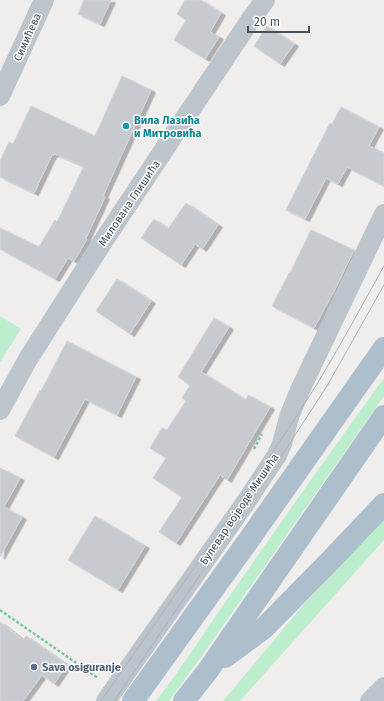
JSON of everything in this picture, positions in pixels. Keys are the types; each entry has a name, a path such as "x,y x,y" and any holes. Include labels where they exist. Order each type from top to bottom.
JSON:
{"main road":[{"path":"363,378 384,340"},
{"path":"133,701 384,348"},
{"path":"184,701 209,669 384,416"},
{"path":"343,476 384,444"},
{"path":"209,669 262,629 384,504"}],"street":[{"name":"Симићева","path":"0,96 44,0"},
{"name":"Милована Глишића","path":"0,410 28,359 98,250 265,0"},
{"name":"Булевар војводе Мишића","path":"106,701 248,499 277,455 282,444 289,417 300,390 384,214"},
{"path":"370,701 384,687"}],"path":[{"path":"0,610 98,679"}],"green space":[{"path":"0,316 21,329 0,362"},
{"path":"384,378 384,396 201,657 169,701 156,701 304,490"},
{"path":"384,519 384,540 240,701 223,701 305,603"}],"building":[{"path":"84,0 111,0 100,24 78,14"},
{"path":"185,0 201,0 221,13 210,32 219,37 205,59 174,40 186,20 177,14"},
{"path":"267,26 294,44 280,64 254,46"},
{"path":"122,76 151,90 103,196 105,197 86,238 87,239 74,261 68,258 55,279 0,249 0,228 39,247 55,220 57,222 84,166 55,154 52,155 34,193 0,177 0,161 9,142 13,144 31,106 95,136"},
{"path":"341,107 379,127 369,146 384,153 384,186 347,167 338,184 326,178 305,219 286,210 330,123 332,124"},
{"path":"186,203 218,225 202,249 195,244 181,265 141,238 154,219 168,229"},
{"path":"311,230 354,250 314,328 272,306"},
{"path":"117,279 151,301 130,334 96,311"},
{"path":"214,318 229,327 201,372 246,400 248,395 270,407 227,480 220,475 176,543 159,532 182,497 153,478 166,458 150,448 162,428 167,430 186,401 182,398 190,385 178,377"},
{"path":"67,341 136,377 117,415 85,399 54,457 15,436 40,390 41,391"},
{"path":"0,468 20,478 4,507 22,517 0,557"},
{"path":"95,516 145,546 118,590 68,560"},
{"name":"Sava osiguranje","path":"0,622 23,640 26,636 67,665 54,684 42,675 23,701 0,701"}],"tram line":[{"path":"101,701 265,464 317,384 384,266"},
{"path":"114,701 288,446 327,386 384,285"}],"place":[{"name":"Вила Лазића и Митровића","path":"126,126"},
{"name":"Sava osiguranje","path":"34,667"}]}
